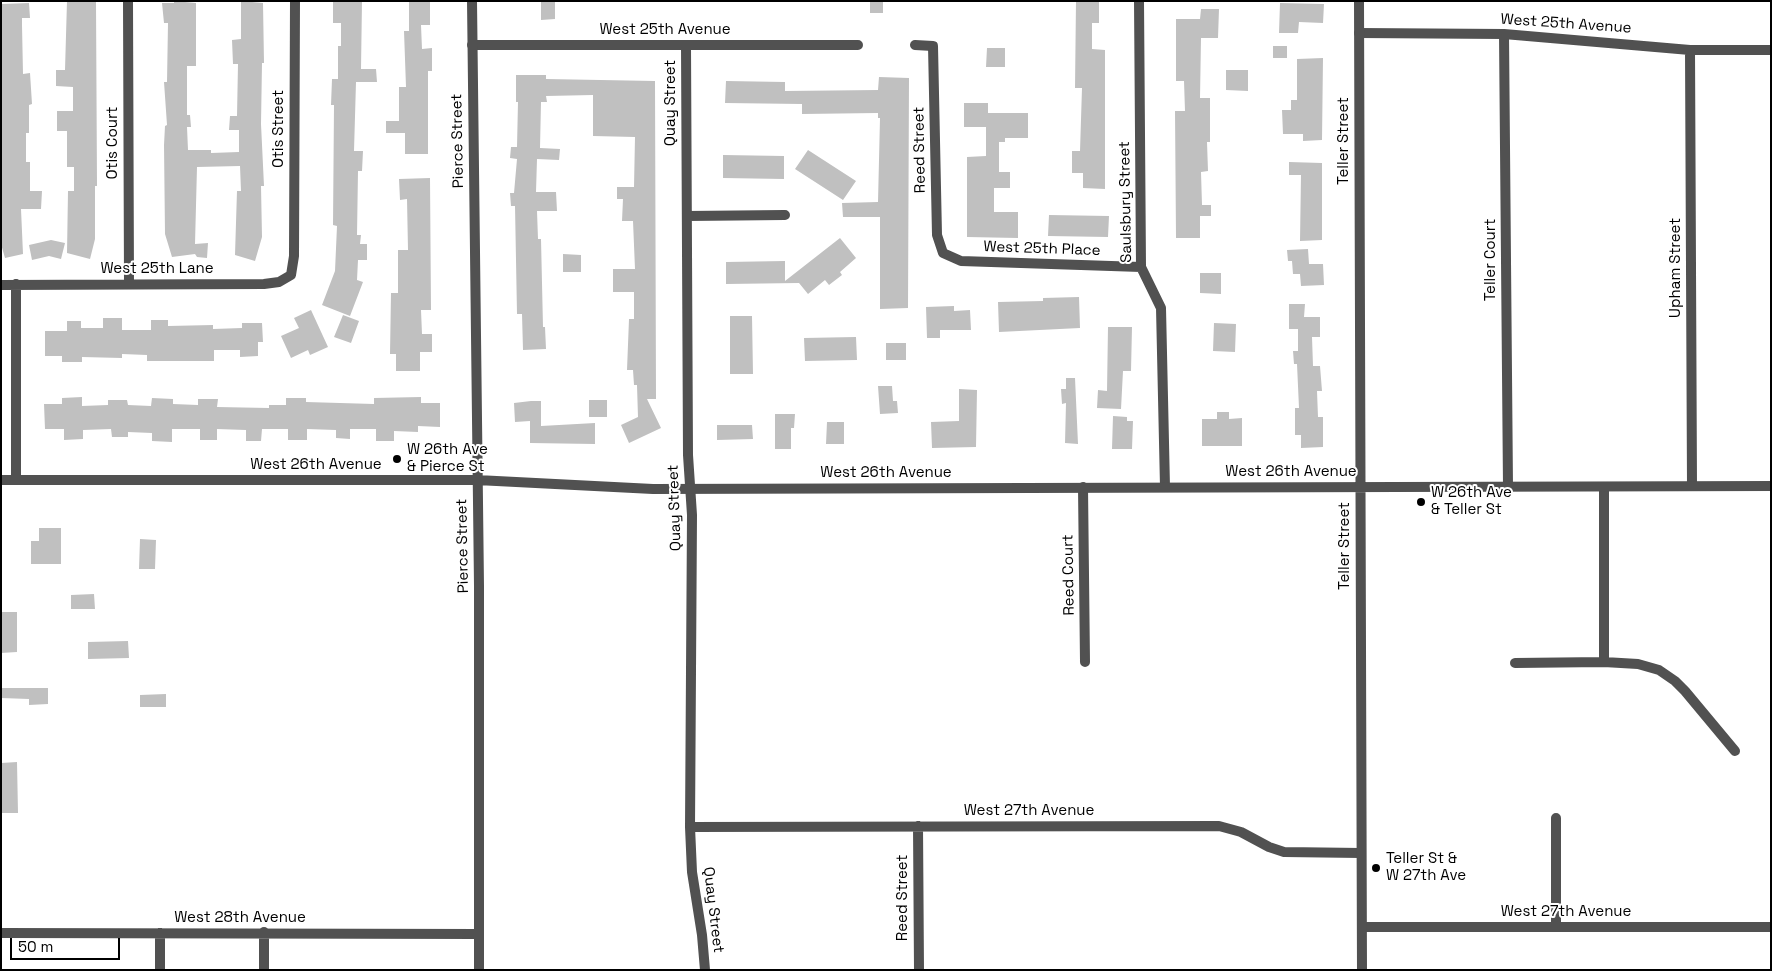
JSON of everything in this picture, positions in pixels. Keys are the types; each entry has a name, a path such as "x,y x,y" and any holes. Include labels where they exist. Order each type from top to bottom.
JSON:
{"street":[{"name":"Otis Court","path":"128,1 129,284"},
{"name":"Otis Street","path":"294,1 294,256"},
{"name":"Pierce Street","path":"472,1 477,480 479,970"},
{"name":"Saulsbury Street","path":"1139,1 1141,267 1161,308 1165,487"},
{"name":"Teller Street","path":"1359,1 1362,970"},
{"name":"West 25th Avenue","path":"1359,33 1504,34 1690,50 1771,50"},
{"name":"Teller Court","path":"1504,34 1508,486"},
{"name":"Quay Street","path":"686,44 688,455 692,515 690,827 692,872 702,935 705,970"},
{"name":"West 25th Avenue","path":"472,45 858,45"},
{"name":"Reed Street","path":"916,45 933,46 937,234 943,252"},
{"name":"Upham Street","path":"1690,50 1692,486"},
{"path":"687,216 785,215"},
{"name":"West 25th Place","path":"943,252 961,261 1141,267"},
{"name":"West 25th Lane","path":"1,285 264,284 279,282 291,275 294,256"},
{"path":"16,284 16,480"},
{"name":"West 26th Avenue","path":"1,480 477,480 622,488 1771,486"},
{"name":"Reed Court","path":"1083,487 1085,662"},
{"path":"1604,487 1604,662"},
{"path":"1515,663 1604,662 1654,668 1670,676 1685,691 1735,751"},
{"path":"1556,818 1556,927"},
{"name":"Reed Street","path":"918,826 918,970"},
{"name":"West 27th Avenue","path":"690,827 1220,826 1241,832 1284,852 1361,853"},
{"name":"West 27th Avenue","path":"1362,927 1771,927"},
{"path":"264,932 264,970"},
{"name":"West 28th Avenue","path":"1,933 264,932 479,934"},
{"path":"160,933 160,970"}],"building":[{"path":"67,1 96,2 97,186 95,186 95,239 90,259 67,253 68,191 74,191 74,167 67,167 67,131 57,131 57,111 73,111 73,87 56,86 56,70 65,70"},
{"path":"174,1 196,3 196,66 187,66 187,115 190,115 191,127 187,127 188,150 211,150 211,153 239,152 239,130 229,130 230,116 237,116 238,64 233,64 232,40 241,39 241,1 263,3 264,63 262,63 261,124 264,186 261,186 262,237 255,261 235,255 237,191 241,191 240,166 197,167 195,244 208,243 207,258 197,257 195,254 172,257 165,234 164,145 165,126 167,125 164,82 167,82 168,23 164,23 162,3 174,3"},
{"path":"333,1 362,1 361,69 376,69 377,82 356,82 354,151 363,151 362,171 358,171 357,235 361,235 360,244 367,244 367,260 358,260 357,280 363,282 350,316 322,305 335,271 337,226 333,225 334,105 331,105 332,79 338,79 338,46 341,46 341,23 333,23"},
{"path":"409,1 430,2 430,25 421,25 422,49 432,48 432,71 428,71 428,154 405,154 405,133 386,133 386,121 399,121 399,87 406,87 404,31 409,31"},
{"path":"541,1 555,1 555,19 541,20"},
{"path":"870,1 883,1 883,13 870,13"},
{"path":"1076,1 1099,1 1099,23 1092,23 1092,49 1105,50 1105,189 1083,188 1083,173 1072,173 1072,151 1080,151 1082,88 1075,88"},
{"path":"29,3 30,18 22,18 23,74 30,73 32,104 29,105 29,133 26,133 26,162 30,162 30,191 42,191 41,209 21,209 23,254 5,258 1,244 1,4"},
{"path":"1280,3 1324,4 1323,23 1299,22 1298,33 1279,33"},
{"path":"1201,9 1219,9 1218,38 1201,38 1200,98 1210,98 1210,142 1207,142 1208,171 1201,172 1202,205 1211,205 1211,216 1200,216 1200,238 1176,238 1175,111 1185,111 1184,81 1176,81 1176,19 1200,19"},
{"path":"1273,46 1287,46 1287,58 1273,58"},
{"path":"987,48 1005,48 1005,67 986,67"},
{"path":"1323,58 1322,140 1303,141 1303,134 1283,134 1282,110 1291,110 1291,100 1297,100 1297,59"},
{"path":"1226,70 1248,70 1248,91 1226,90"},
{"path":"516,75 546,75 546,79 655,81 656,399 647,399 661,428 629,443 621,425 638,417 637,385 634,385 633,370 627,370 629,319 634,319 634,292 613,292 613,269 635,269 633,221 622,221 623,199 617,199 617,187 634,187 635,137 593,136 593,95 546,96 547,102 541,102 540,148 560,149 559,160 537,159 536,192 556,192 557,211 537,211 538,239 541,239 543,327 545,327 546,349 523,350 522,314 517,314 515,206 511,206 510,193 514,193 517,159 510,158 511,147 517,147 518,102 516,102"},
{"path":"879,77 909,78 908,308 880,309 880,217 843,217 842,203 878,202 880,118 878,118 878,113 802,114 802,104 725,103 726,81 785,82 785,91 878,90"},
{"path":"964,103 988,103 988,113 1028,113 1028,138 1005,138 1005,142 999,142 999,172 1010,172 1010,188 994,188 994,212 1018,212 1018,238 967,237 967,157 986,156 986,127 964,127"},
{"path":"808,150 856,181 843,200 795,169"},
{"path":"723,155 784,156 784,179 723,178"},
{"path":"1289,162 1322,163 1322,240 1300,241 1301,175 1289,175"},
{"path":"430,178 431,310 421,310 422,334 432,334 432,352 420,352 420,371 396,371 396,354 390,354 391,293 398,293 398,250 408,250 407,199 400,200 399,179"},
{"path":"1049,215 1109,216 1108,237 1048,236"},
{"path":"840,238 856,258 840,272 842,275 829,285 825,280 808,294 799,283 726,284 726,262 785,261 785,281"},
{"path":"51,240 65,243 61,259 49,256 32,260 29,245"},
{"path":"1308,249 1309,264 1323,264 1324,285 1301,286 1300,274 1293,274 1292,261 1288,261 1287,250"},
{"path":"563,254 581,255 581,272 563,272"},
{"path":"1200,273 1221,273 1221,294 1200,293"},
{"path":"1079,297 1080,328 999,332 998,302 1043,301 1043,298"},
{"path":"1289,304 1305,304 1304,317 1320,317 1320,337 1312,337 1313,366 1320,366 1322,391 1317,391 1318,417 1323,417 1323,447 1301,448 1301,435 1295,435 1295,408 1299,408 1297,364 1294,364 1293,351 1298,351 1298,329 1289,329"},
{"path":"954,306 954,311 970,310 971,330 940,330 940,338 927,338 926,307"},
{"path":"311,310 328,347 310,355 308,350 291,358 281,336 299,328 294,318"},
{"path":"343,315 359,321 351,343 334,337"},
{"path":"730,316 752,316 753,374 730,374"},
{"path":"103,318 122,318 122,330 151,330 151,320 168,320 168,326 213,325 213,329 242,328 242,323 262,323 263,342 258,342 258,356 240,357 240,350 214,350 214,361 147,361 147,355 122,354 122,358 82,357 82,362 62,362 62,356 45,356 45,331 67,331 67,321 81,321 81,328 103,328"},
{"path":"1214,323 1236,324 1235,352 1213,351"},
{"path":"1108,327 1132,327 1131,371 1123,371 1121,409 1097,408 1098,390 1107,391"},
{"path":"856,337 857,360 805,361 804,338"},
{"path":"886,343 906,343 906,360 886,360"},
{"path":"1066,378 1075,378 1078,444 1065,443 1066,403 1062,404 1061,389 1066,389"},
{"path":"878,386 892,386 893,401 897,401 898,413 880,414"},
{"path":"959,389 977,390 976,447 932,448 931,422 959,421"},
{"path":"82,397 82,406 108,405 108,400 127,400 128,405 151,406 152,398 173,399 173,404 198,405 198,399 218,399 217,407 269,408 269,405 286,405 286,398 306,398 306,402 374,404 374,398 421,397 421,403 440,403 440,427 418,426 418,432 394,431 394,441 376,441 376,429 350,429 350,439 336,438 336,430 307,429 307,440 288,440 288,429 262,429 261,441 246,441 246,430 217,429 217,440 200,440 200,429 172,429 172,442 152,441 152,433 128,432 128,437 112,437 111,429 83,430 83,439 64,440 64,429 45,429 44,404 62,404 62,398"},
{"path":"589,400 607,400 607,417 589,417"},
{"path":"541,401 541,426 595,423 595,444 530,443 530,421 515,422 514,403"},
{"path":"1217,412 1229,412 1229,419 1242,418 1242,446 1202,446 1202,419 1217,419"},
{"path":"775,414 795,414 794,428 791,428 791,449 775,449"},
{"path":"1113,416 1127,417 1127,421 1133,421 1132,449 1112,449"},
{"path":"827,422 844,422 844,444 826,444"},
{"path":"717,425 752,425 753,439 717,440"},
{"path":"39,528 61,528 61,564 31,564 31,541 39,541"},
{"path":"140,539 156,540 155,569 139,569"},
{"path":"94,594 95,609 71,609 71,595"},
{"path":"1,612 17,612 17,652 1,653"},
{"path":"128,641 129,658 88,659 88,642"},
{"path":"1,688 48,688 48,704 29,705 29,699 1,698"},
{"path":"166,694 166,707 140,707 140,695"},
{"path":"17,762 18,813 1,813 1,763"}],"place":[{"name":"W 26th Ave & Pierce St","path":"397,459"},
{"name":"W 26th Ave & Teller St","path":"1421,502"},
{"name":"Teller St & W 27th Ave","path":"1376,868"}]}
